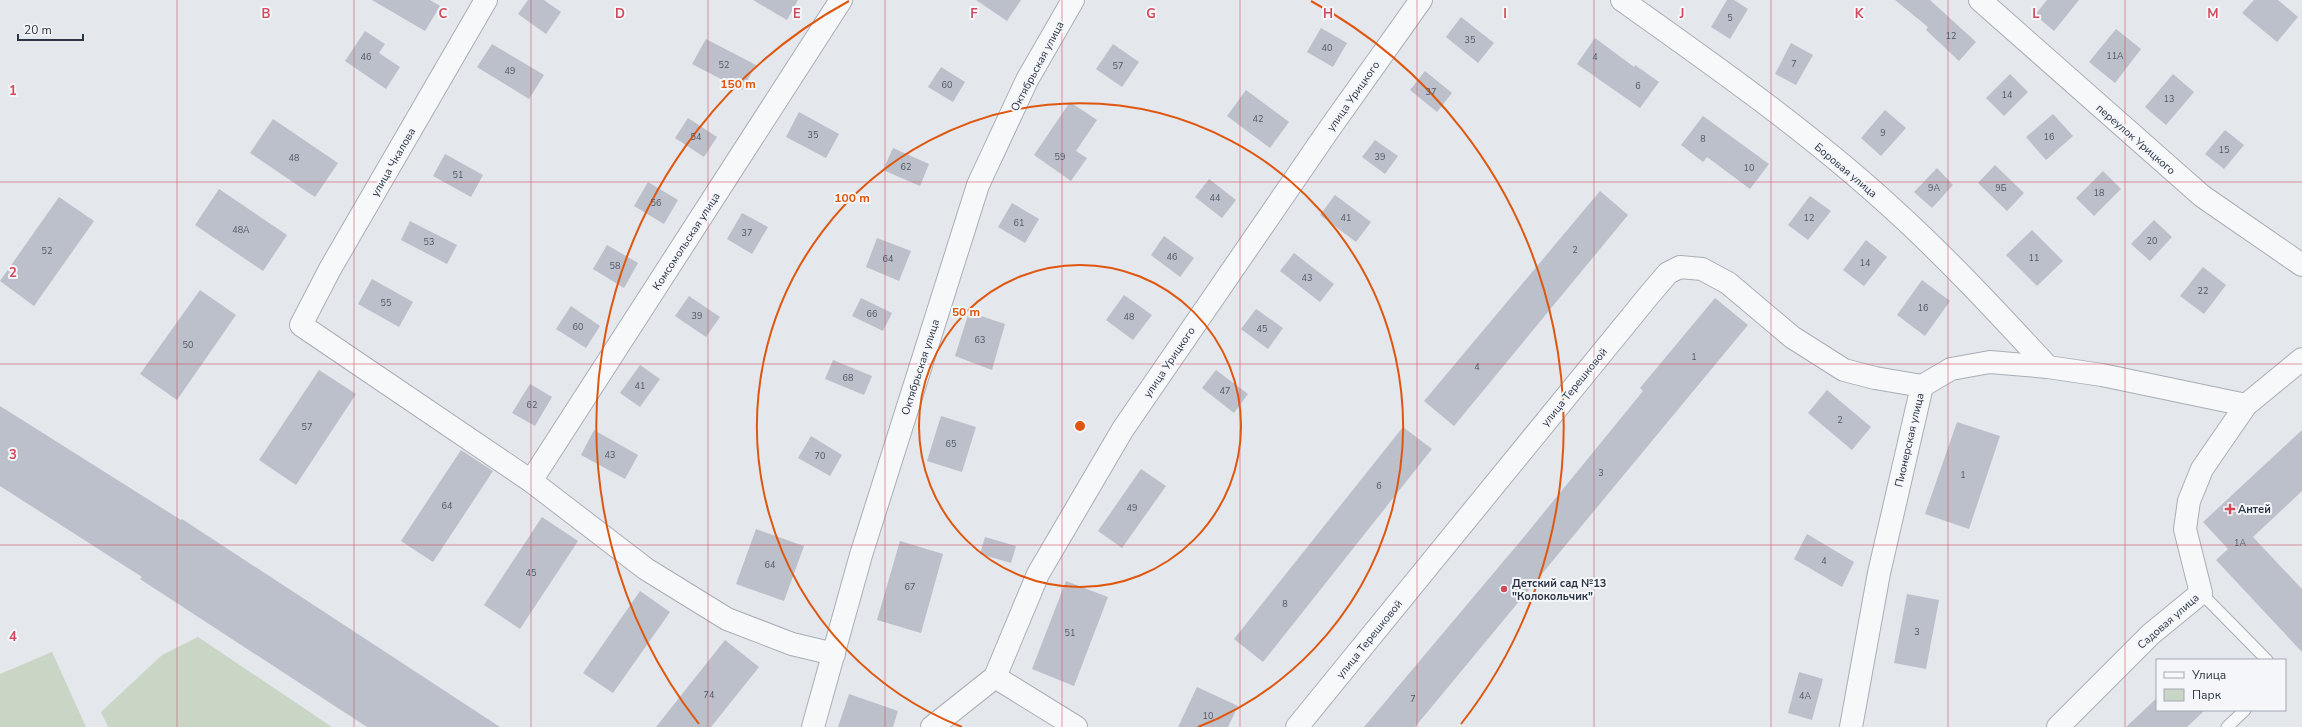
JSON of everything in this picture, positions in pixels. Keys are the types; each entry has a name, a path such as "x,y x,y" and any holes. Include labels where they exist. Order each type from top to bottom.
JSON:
{"street":[{"name":"улица Чкалова","path":"486,0 330,269 301,325 531,481"},
{"name":"Комсомольская улица","path":"531,481 841,0"},
{"name":"Октябрьская улица","path":"813,727 860,555 978,185 1027,80 1073,0"},
{"name":"улица Урицкого","path":"932,727 995,677 1038,574 1123,429 1330,128 1421,0"},
{"name":"Боровая улица","path":"1622,0 1761,99 1893,209 1998,312 2048,366"},
{"name":"переулок Урицкого","path":"1980,0 2202,196 2302,265"},
{"name":"улица Терешковой","path":"1297,727 1650,294 1668,273 1680,266 1702,269 1728,283 1792,337 1844,370 1875,378 1922,386"},
{"name":"Садовая улица","path":"2058,727 2151,634 2201,593 2185,529 2189,501 2202,469 2246,405 2302,359"},
{"name":"Пионерская улица","path":"1851,727 1879,573 1922,386 1951,369 1990,362 2048,366 2246,405"},
{"path":"531,481 646,569 727,619 792,644 834,654"},
{"path":"995,677 1076,727"}],"lane":[{"path":"2201,593 2266,659"},
{"path":"2227,727 2244,711"}],"green space":[{"path":"198,637 332,727 108,727 101,712 162,655"},
{"path":"52,652 86,727 0,727 0,674"}],"building":[{"path":"372,0 430,0 440,6 425,31"},
{"path":"528,0 544,0 561,12 546,34 518,14"},
{"path":"753,0 798,0 787,20"},
{"path":"976,0 1021,0 1007,21"},
{"path":"1727,0 1734,0 1748,9 1730,39 1711,27"},
{"path":"1895,0 1930,0 1976,42 1959,61 1926,30 1928,27"},
{"path":"2047,0 2079,0 2054,31 2035,15"},
{"path":"2254,0 2278,0 2298,17 2277,42 2242,13"},
{"path":"1461,17 1494,43 1478,63 1446,37"},
{"path":"1321,28 1347,43 1333,67 1307,52"},
{"path":"2116,29 2141,49 2115,83 2089,62"},
{"path":"365,31 385,44 379,53 400,67 386,89 345,61"},
{"path":"1595,38 1634,67 1635,65 1659,82 1640,108 1577,64"},
{"path":"706,39 756,65 742,90 692,64"},
{"path":"1791,43 1813,55 1796,85 1775,74"},
{"path":"492,44 544,75 529,99 477,67"},
{"path":"1113,44 1139,62 1122,87 1096,69"},
{"path":"941,67 965,82 953,102 928,87"},
{"path":"1425,71 1452,93 1437,112 1410,90"},
{"path":"2010,74 2028,92 2004,116 1986,98"},
{"path":"2173,74 2194,92 2166,125 2145,107"},
{"path":"1246,90 1289,122 1270,148 1227,116"},
{"path":"1070,102 1097,120 1076,151 1087,158 1071,181 1034,155"},
{"path":"1885,110 1906,128 1881,156 1861,138"},
{"path":"799,112 839,134 826,158 786,137"},
{"path":"2053,114 2073,136 2046,160 2026,137"},
{"path":"1703,116 1769,164 1750,189 1707,157 1703,162 1681,145"},
{"path":"688,118 717,137 704,157 675,138"},
{"path":"273,119 338,163 315,197 250,153"},
{"path":"2225,130 2244,145 2224,169 2205,154"},
{"path":"1375,140 1398,156 1385,174 1362,157"},
{"path":"893,148 929,164 920,186 883,170"},
{"path":"445,154 483,175 471,197 433,176"},
{"path":"1995,165 2024,193 2007,211 1978,183"},
{"path":"1937,168 1953,185 1932,208 1914,192"},
{"path":"2103,171 2121,189 2094,216 2076,198"},
{"path":"1209,179 1236,200 1222,218 1195,197"},
{"path":"648,182 678,200 664,224 634,206"},
{"path":"219,189 287,235 263,271 195,225"},
{"path":"1600,191 1628,215 1454,426 1424,401"},
{"path":"1335,195 1371,222 1356,242 1320,215"},
{"path":"1810,196 1831,211 1808,240 1788,225"},
{"path":"59,197 94,221 34,306 0,281"},
{"path":"1012,203 1039,219 1025,243 998,227"},
{"path":"742,213 768,227 752,254 727,239"},
{"path":"2154,220 2172,237 2150,261 2131,244"},
{"path":"410,221 457,245 447,264 401,240"},
{"path":"2032,230 2063,261 2037,286 2006,255"},
{"path":"1164,236 1194,258 1180,277 1151,255"},
{"path":"877,238 911,251 899,281 866,267"},
{"path":"1866,240 1887,257 1864,286 1843,270"},
{"path":"607,245 638,263 624,288 593,269"},
{"path":"1294,253 1334,284 1320,302 1280,271"},
{"path":"2203,267 2226,285 2204,314 2180,296"},
{"path":"372,279 413,302 399,327 358,304"},
{"path":"1922,280 1950,301 1925,336 1897,315"},
{"path":"200,290 236,315 177,400 140,374"},
{"path":"1124,295 1152,315 1133,340 1106,320"},
{"path":"689,296 720,317 706,337 675,316"},
{"path":"861,298 892,313 883,331 852,316"},
{"path":"1715,298 1748,325 1415,727 1364,727 1528,532 1643,391 1640,388"},
{"path":"571,306 600,326 586,348 556,329"},
{"path":"1256,309 1283,328 1268,349 1241,329"},
{"path":"969,312 1005,324 992,370 955,356"},
{"path":"833,360 872,376 864,395 825,379"},
{"path":"640,365 660,379 640,407 620,393"},
{"path":"319,370 356,394 296,485 259,460"},
{"path":"1216,370 1248,394 1234,413 1202,388"},
{"path":"530,384 552,397 535,426 512,413"},
{"path":"1827,390 1871,427 1852,450 1808,413"},
{"path":"0,406 181,520 182,519 500,727 367,727 140,579 142,577 0,486"},
{"path":"941,416 976,427 962,472 927,461"},
{"path":"1957,422 2000,436 1969,529 1925,514"},
{"path":"1403,427 1432,449 1263,662 1234,639"},
{"path":"594,430 638,455 625,479 581,455"},
{"path":"2302,430 2302,491 2253,537 2302,589 2302,652 2216,560 2228,549 2203,522"},
{"path":"811,436 842,455 830,476 798,458"},
{"path":"461,450 493,471 433,562 401,541"},
{"path":"1141,469 1166,486 1122,548 1098,531"},
{"path":"542,517 578,541 520,629 484,605"},
{"path":"756,529 804,546 784,601 736,584"},
{"path":"1807,534 1854,562 1842,587 1794,559"},
{"path":"985,537 1016,546 1011,563 980,554"},
{"path":"900,541 943,554 921,633 877,620"},
{"path":"1066,581 1108,597 1074,686 1032,669"},
{"path":"640,591 670,612 613,693 583,673"},
{"path":"1907,594 1939,600 1926,669 1894,663"},
{"path":"725,640 759,667 711,727 656,727"},
{"path":"1799,672 1823,679 1812,720 1788,713"},
{"path":"1197,687 1238,706 1228,727 1178,727"},
{"path":"849,694 898,711 893,727 838,727"},
{"path":"2156,699 2156,711 2204,711 2187,727 2126,727"}],"place":[{"name":"Антей","path":"2230,509"},
{"name":"Детский сад №13 \"Колокольчик\"","path":"1504,589"}]}
